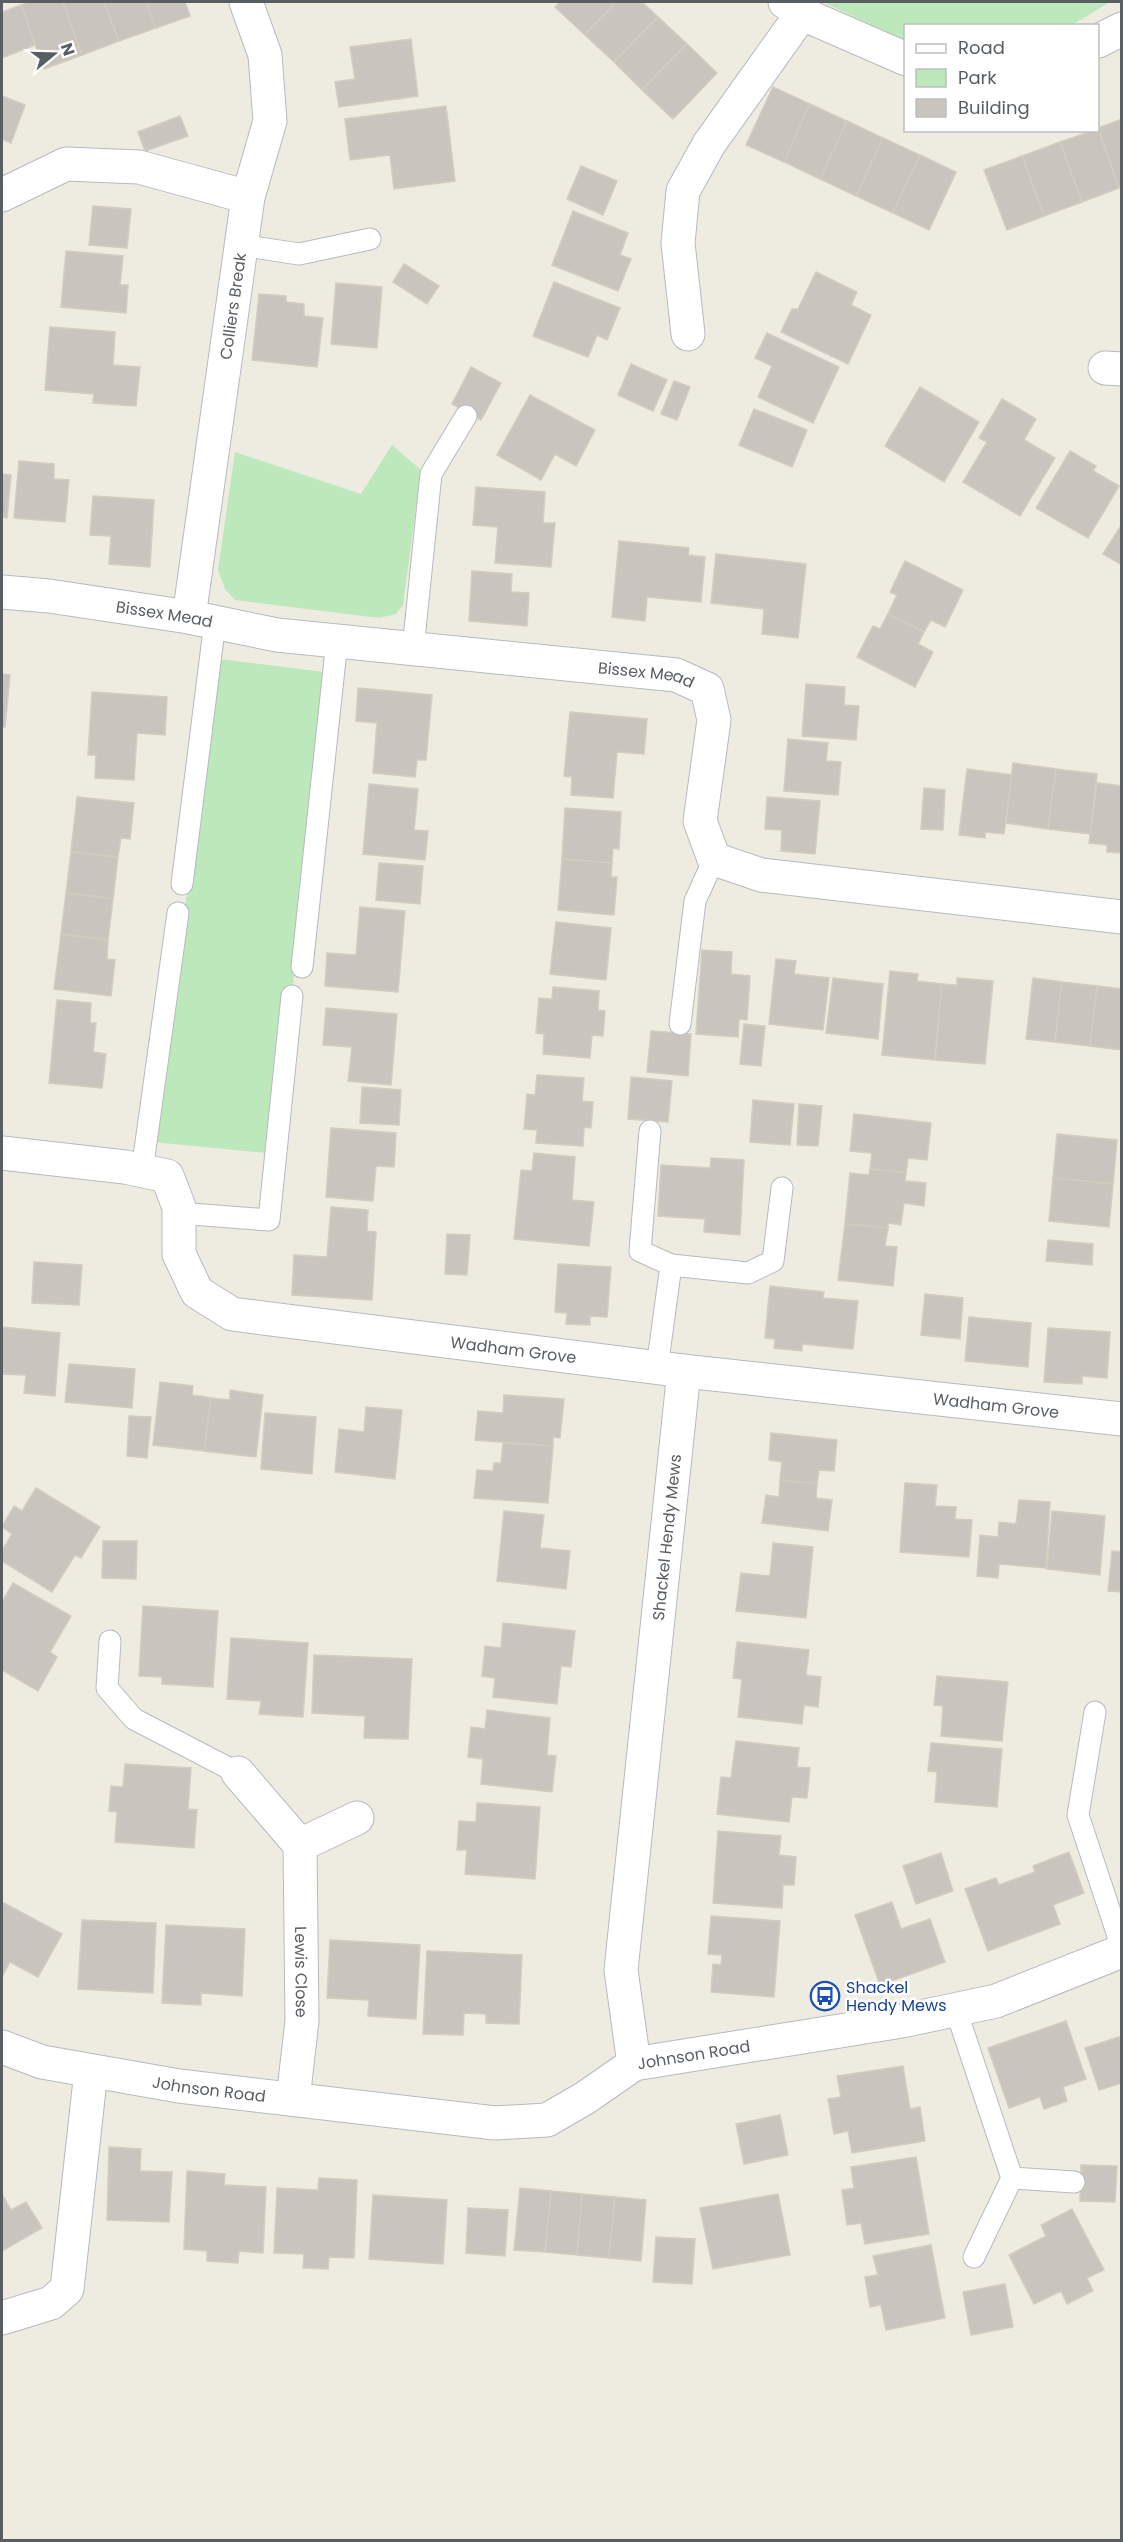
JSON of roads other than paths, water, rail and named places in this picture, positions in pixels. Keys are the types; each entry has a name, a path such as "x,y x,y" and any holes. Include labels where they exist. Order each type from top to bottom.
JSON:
{"street":[{"name":"Colliers Break","path":"202,619 241,245 248,197 270,121 265,55 246,2"},
{"path":"688,334 678,243 683,191 709,144 794,7 904,58"},
{"path":"1099,40 1122,29"},
{"path":"2,195 66,164 139,167 248,197"},
{"name":"Bissex Mead","path":"2,592 49,596 202,619 277,635 676,675 707,689 714,720 700,821 714,859"},
{"path":"714,859 761,875 1122,917"},
{"name":"Wadham Grove","path":"2,1153 167,1176 179,1207 179,1254 197,1292 232,1314 671,1369 1122,1419"},
{"name":"Shackel Hendy Mews","path":"634,2064 621,1970 671,1369"},
{"path":"238,1773 300,1845 357,1818"},
{"name":"Lewis Close","path":"293,2099 302,2021 300,1845"},
{"name":"Johnson Road","path":"2,2047 42,2062 178,2086 495,2123 547,2120 585,2098 634,2064 891,2023 996,2001 1122,1950"},
{"path":"2,2318 51,2303 67,2289 91,2071"}],"lane":[{"path":"241,245 300,254 370,239"},
{"path":"413,649 431,474 466,416"},
{"path":"182,884 202,619"},
{"path":"302,967 337,641"},
{"path":"680,1024 695,901 714,859"},
{"path":"142,1171 178,914"},
{"path":"178,1213 269,1220 292,996"},
{"path":"650,1131 640,1251 671,1265 748,1273 773,1261 782,1188"},
{"path":"671,1265 671,1369"},
{"path":"110,1641 107,1688 134,1719 238,1773"},
{"path":"1095,1712 1078,1815 1122,1950"},
{"path":"956,2010 1012,2178 974,2257"},
{"path":"1012,2178 1074,2182"}],"place":[{"name":"Shackel Hendy Mews","path":"825,1996"}]}
